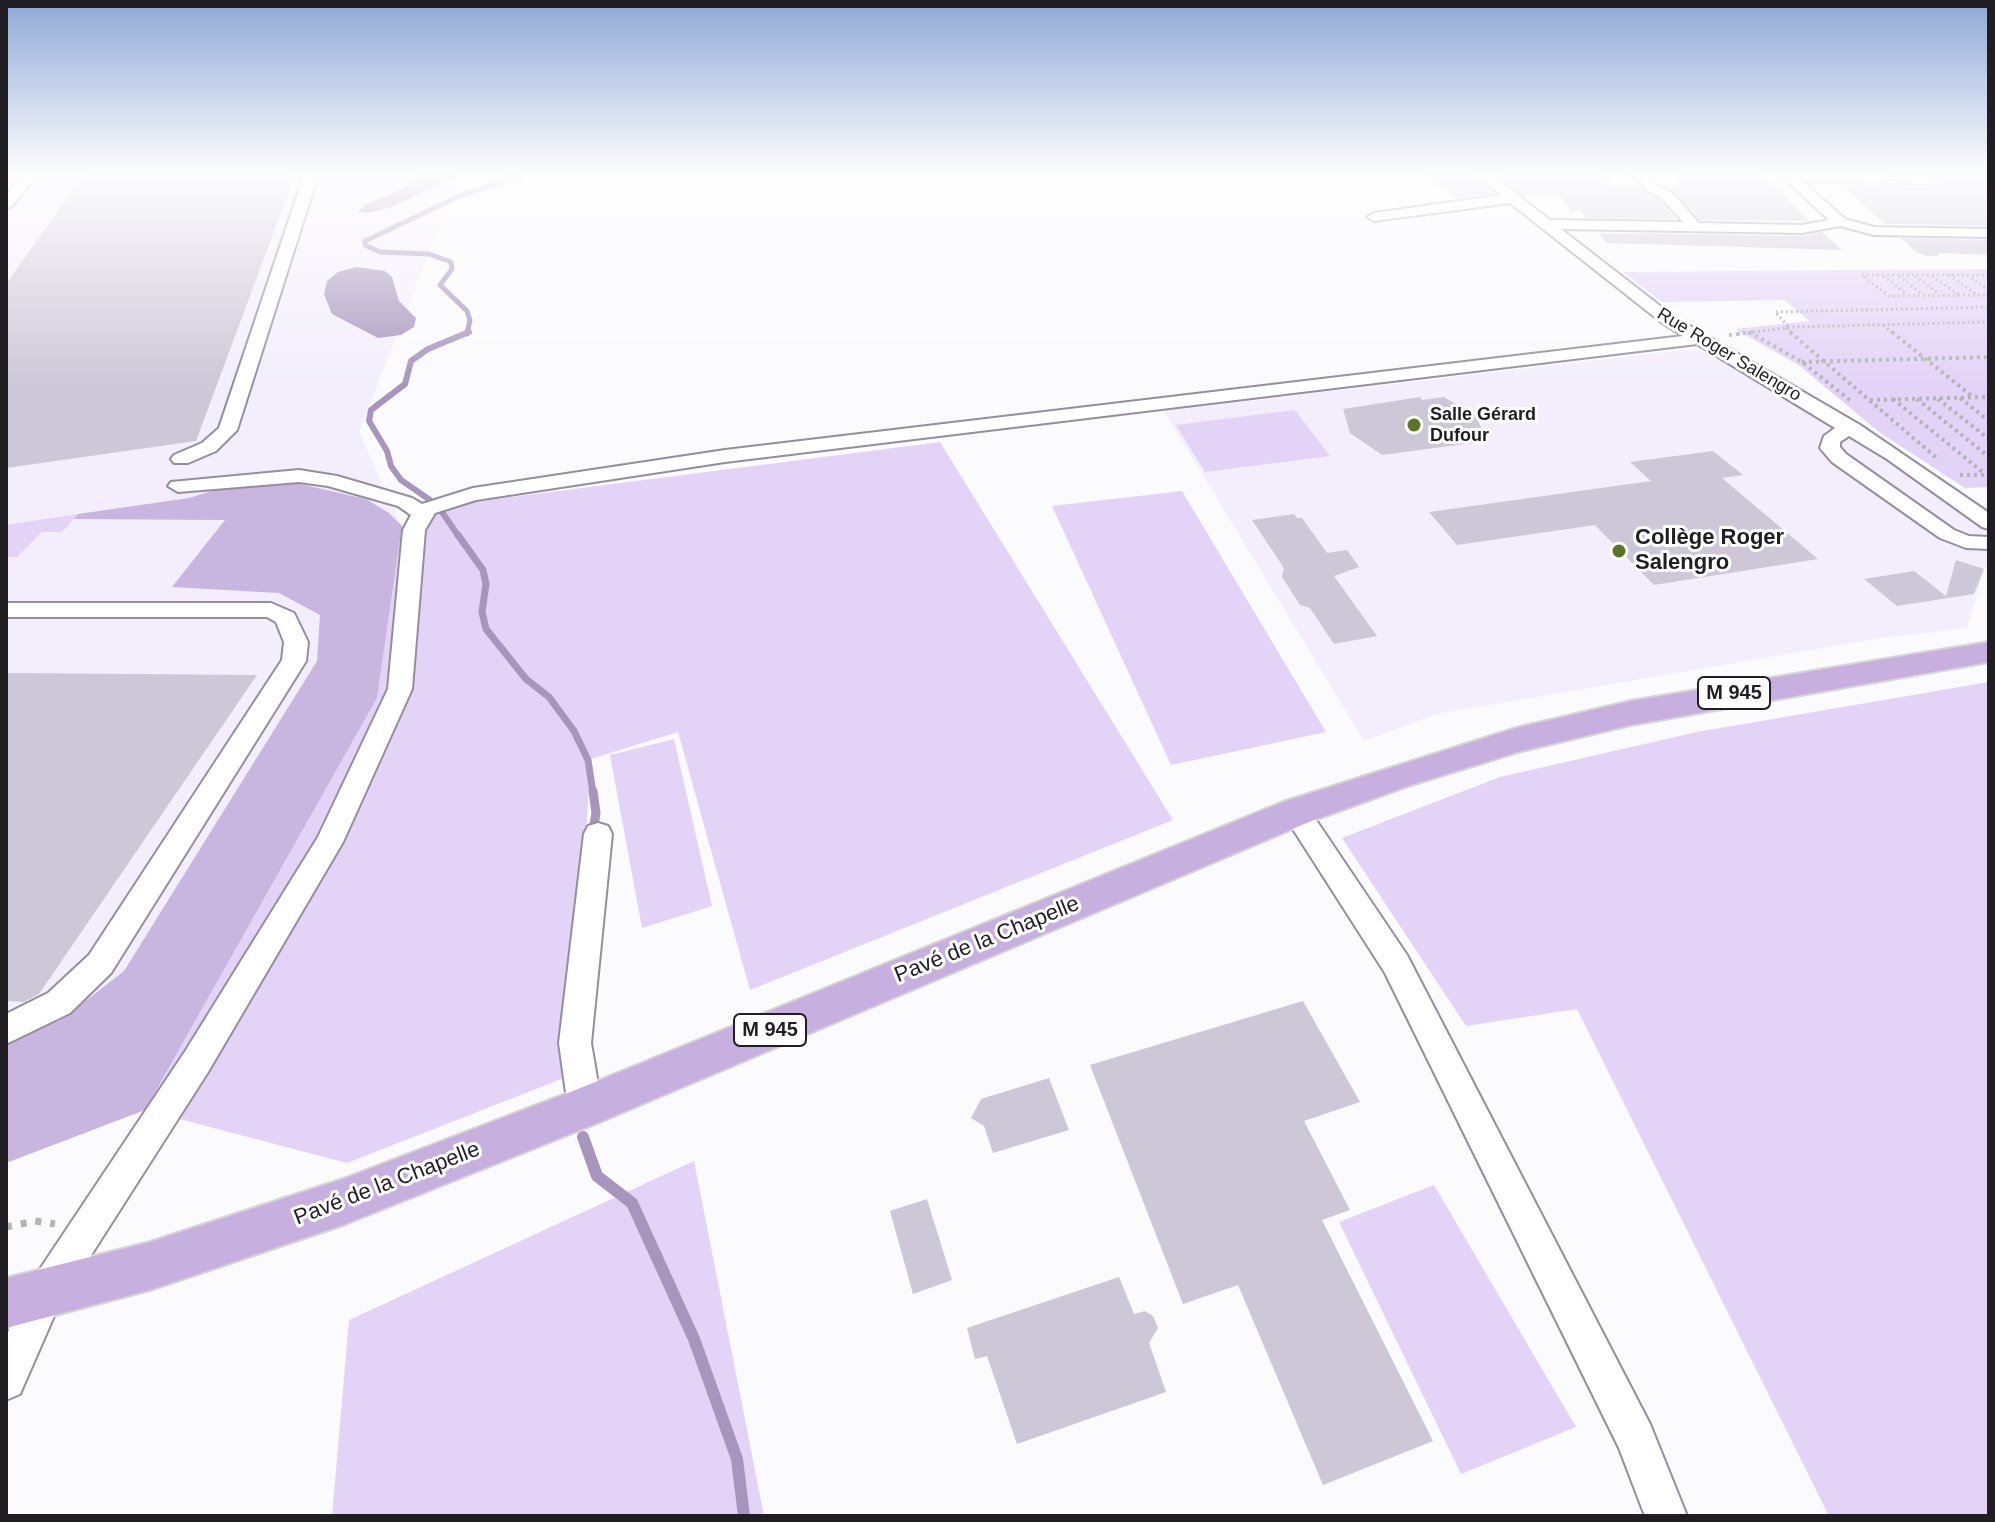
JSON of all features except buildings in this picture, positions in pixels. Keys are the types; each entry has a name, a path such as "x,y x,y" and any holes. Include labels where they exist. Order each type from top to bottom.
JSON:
{"main road":[{"name":"Pavé de la Chapelle","path":"26,1299 265,1230 585,1107 1296,812 1460,756 1576,724 1690,701 1989,652"}],"street":[{"path":"207,483 216,475 215,463 199,457 181,459 209,447 228,430 289,243"},
{"name":"Rue Roger Salengro","path":"1570,243 1656,311 1843,433 1919,472 1989,523"},
{"path":"6,1380 26,1299 87,1230 197,1061 336,828 400,689 414,530 433,508 473,494 725,456 1700,339"},
{"path":"1843,433 1847,452 1951,526 1989,541"},
{"path":"178,486 233,484 299,476 330,480 433,508"},
{"path":"6,610 271,610 286,618 296,642 294,661 100,964 59,1003 6,1030"},
{"path":"1296,812 1396,964 1636,1438 1666,1516"},
{"path":"585,1107 575,1043 598,834"}],"path":[{"path":"1988,276 1862,275 1889,296 1989,293"},
{"path":"1882,275 1908,296"},
{"path":"1898,275 1924,295"},
{"path":"1915,275 1941,295"},
{"path":"1931,275 1959,295"},
{"path":"1949,275 1977,295"},
{"path":"1966,275 1989,293"},
{"path":"1940,461 1824,361 1775,312 1989,307"},
{"path":"1700,339 1787,327 1989,322"},
{"path":"1882,324 1973,397"},
{"path":"1749,332 1802,362 1860,409"},
{"path":"1802,362 1989,357"},
{"path":"1981,397 1989,404"},
{"path":"1869,400 1989,397"},
{"path":"1937,398 1989,439"},
{"path":"1959,398 1989,421"},
{"path":"1893,399 1987,475"},
{"path":"1917,399 1989,457"},
{"path":"1904,437 1912,437"},
{"path":"1950,468 1961,476 1987,475"},
{"path":"6,1227 35,1221 87,1230"}],"shaded area":[{"path":"6,243 432,243 359,432 402,526 377,698 145,1110 6,1163"},
{"path":"356,267 385,271 392,277 399,301 416,318 414,327 401,335 378,338 332,314 324,294 327,281 338,272"},
{"path":"1989,269 1989,487 1965,488 1879,432 1800,366 1735,329 1809,321 1785,300 1662,302 1623,272"},
{"name":"Collège Roger Salengro","path":"1693,349 1717,356 1874,448 1973,518 1989,534 1989,567 1984,569 1967,628 1881,638 1437,714 1364,741 1164,411"},
{"path":"1295,410 1330,456 1205,472 1176,425"},
{"path":"940,442 1173,820 750,990 678,732 591,759 569,1076 347,1163 145,1110 377,698 402,526 465,503"},
{"path":"291,482 366,499 389,513 402,526 377,698 145,1110 6,1163 6,1041 61,1020 124,971 317,661 320,615 279,593 172,587 225,520 74,519 78,514 189,498 218,489"},
{"path":"1182,491 1326,732 1171,765 1052,506"},
{"path":"78,514 62,532 42,532 17,557 6,557 6,525"},
{"path":"1989,682 1989,1516 1829,1516 1577,1009 1466,1026 1342,838 1500,777 1697,732"},
{"path":"674,739 712,906 642,928 610,755"},
{"path":"694,1161 764,1516 332,1516 349,1320"},
{"path":"1434,1185 1576,1427 1461,1474 1339,1222"}],"waterway":[{"path":"365,243 380,252 429,254 451,262 452,269 440,285 467,311 470,320 467,333"},
{"path":"430,500 401,480 391,466 387,451 369,421 371,410 405,384 411,361 428,349 467,333"},
{"path":"442,512 459,537"},
{"path":"458,535 483,570 486,584 482,612 486,629 526,679 549,697 574,731 588,760 593,793"},
{"path":"593,791 596,813 593,832"},
{"path":"583,1137 597,1176 632,1203 694,1339 737,1459 744,1516"}],"place":[{"name":"Salle Gérard Dufour","path":"1414,425"},
{"name":"Collège Roger Salengro","path":"1619,551"}]}
